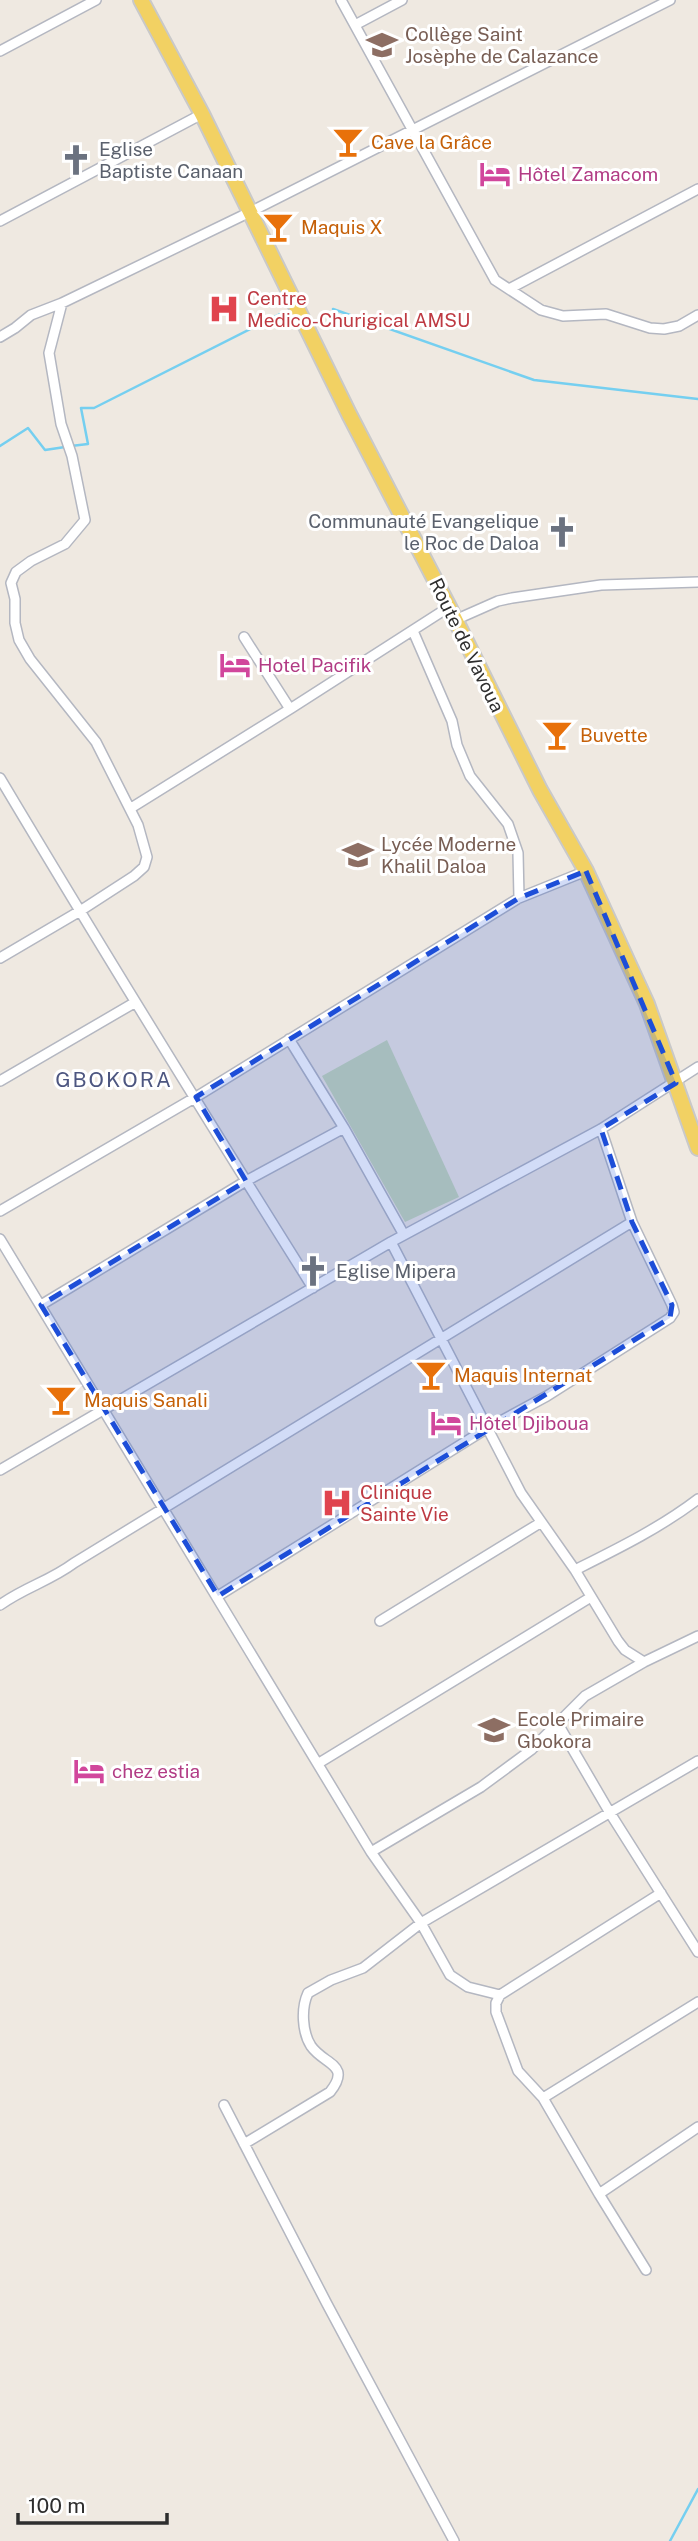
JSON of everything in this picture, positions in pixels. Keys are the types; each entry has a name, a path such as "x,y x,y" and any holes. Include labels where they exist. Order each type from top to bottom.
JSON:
{"main road":[{"name":"Route de Vavoua","path":"141,0 202,114 349,414 540,790 586,871 647,1004 698,1148"}],"street":[{"path":"0,51 96,0"},
{"path":"341,0 495,280 541,310 563,316 606,314 650,328 679,326 698,315"},
{"path":"355,25 402,0"},
{"path":"0,337 31,315 62,303 250,212 670,0"},
{"path":"0,221 202,114"},
{"path":"509,289 698,189"},
{"path":"1,957 79,911 144,867 147,857 131,808 96,742 30,659 19,640 15,623 15,599 11,583 16,572 31,561 65,544 85,520 48,354 62,303"},
{"path":"131,808 413,631 452,613 512,598 601,585 698,582"},
{"path":"413,631 452,721 457,745 470,776 508,824 518,853 519,898"},
{"path":"244,637 290,709"},
{"path":"0,778 134,1003 196,1097 313,1288"},
{"path":"0,1211 196,1097 519,898 586,871"},
{"path":"0,1081 134,1003"},
{"path":"289,1039 344,1128 404,1235"},
{"path":"0,1470 391,1242 601,1129 698,1067"},
{"path":"41,1305 246,1181 344,1128"},
{"path":"218,1597 486,1429 547,1396 670,1318 674,1312 672,1305 632,1222 601,1129"},
{"path":"0,1605 13,1595 55,1578 74,1563 632,1222"},
{"path":"0,1239 106,1410 371,1852 421,1923 450,1975 468,1987 500,1995"},
{"path":"391,1242 520,1493 575,1570 625,1650 644,1662"},
{"path":"575,1570 633,1541 698,1499"},
{"path":"380,1621 540,1523"},
{"path":"319,1763 591,1597"},
{"path":"371,1852 481,1787 531,1750 585,1696 644,1662 698,1636"},
{"path":"558,1724 610,1813 698,1952"},
{"path":"244,2144 330,2092 337,2084 339,2075 336,2067 312,2047 308,2039 303,2013 308,1993 331,1980 363,1968 421,1923 698,1761"},
{"path":"646,2270 543,2098 518,2070 496,2012 496,2003 500,1995 661,1893"},
{"path":"543,2098 698,2002"},
{"path":"224,2105 454,2541"},
{"path":"599,2194 698,2127"}],"highlighted area":[{"path":"586,871 676,1083 601,1129 632,1222 672,1305 670,1318 218,1596 41,1305 246,1181 196,1097 519,898"}],"green space":[{"path":"387,1040 459,1197 405,1222 322,1076"}],"waterway":[{"path":"333,309 534,380 698,399"},
{"path":"71,446 88,444 81,408 94,408 282,313"},
{"path":"0,446 28,428 45,450 65,447"},
{"path":"670,2541 698,2489"}],"place":[{"name":"Collège Saint Josèphe de Calazance","path":"382,45"},
{"name":"Cave la Grâce","path":"348,142"},
{"name":"Eglise Baptiste Canaan","path":"76,160"},
{"name":"Hôtel Zamacom","path":"495,174"},
{"name":"Maquis X","path":"278,227"},
{"name":"Centre Medico-Churigical AMSU","path":"224,309"},
{"name":"Communauté Evangelique le Roc de Daloa","path":"562,532"},
{"name":"Hotel Pacifik","path":"235,665"},
{"name":"Buvette","path":"557,735"},
{"name":"Lycée Moderne Khalil Daloa","path":"358,855"},
{"name":"Eglise Mipera","path":"313,1271"},
{"name":"Maquis Internat","path":"431,1375"},
{"name":"Maquis Sanali","path":"61,1400"},
{"name":"Hôtel Djiboua","path":"446,1423"},
{"name":"Clinique Sainte Vie","path":"337,1503"},
{"name":"Ecole Primaire Gbokora","path":"494,1730"},
{"name":"chez estia","path":"89,1771"}],"district":[{"name":"GBOKORA","path":"114,1080"}]}
